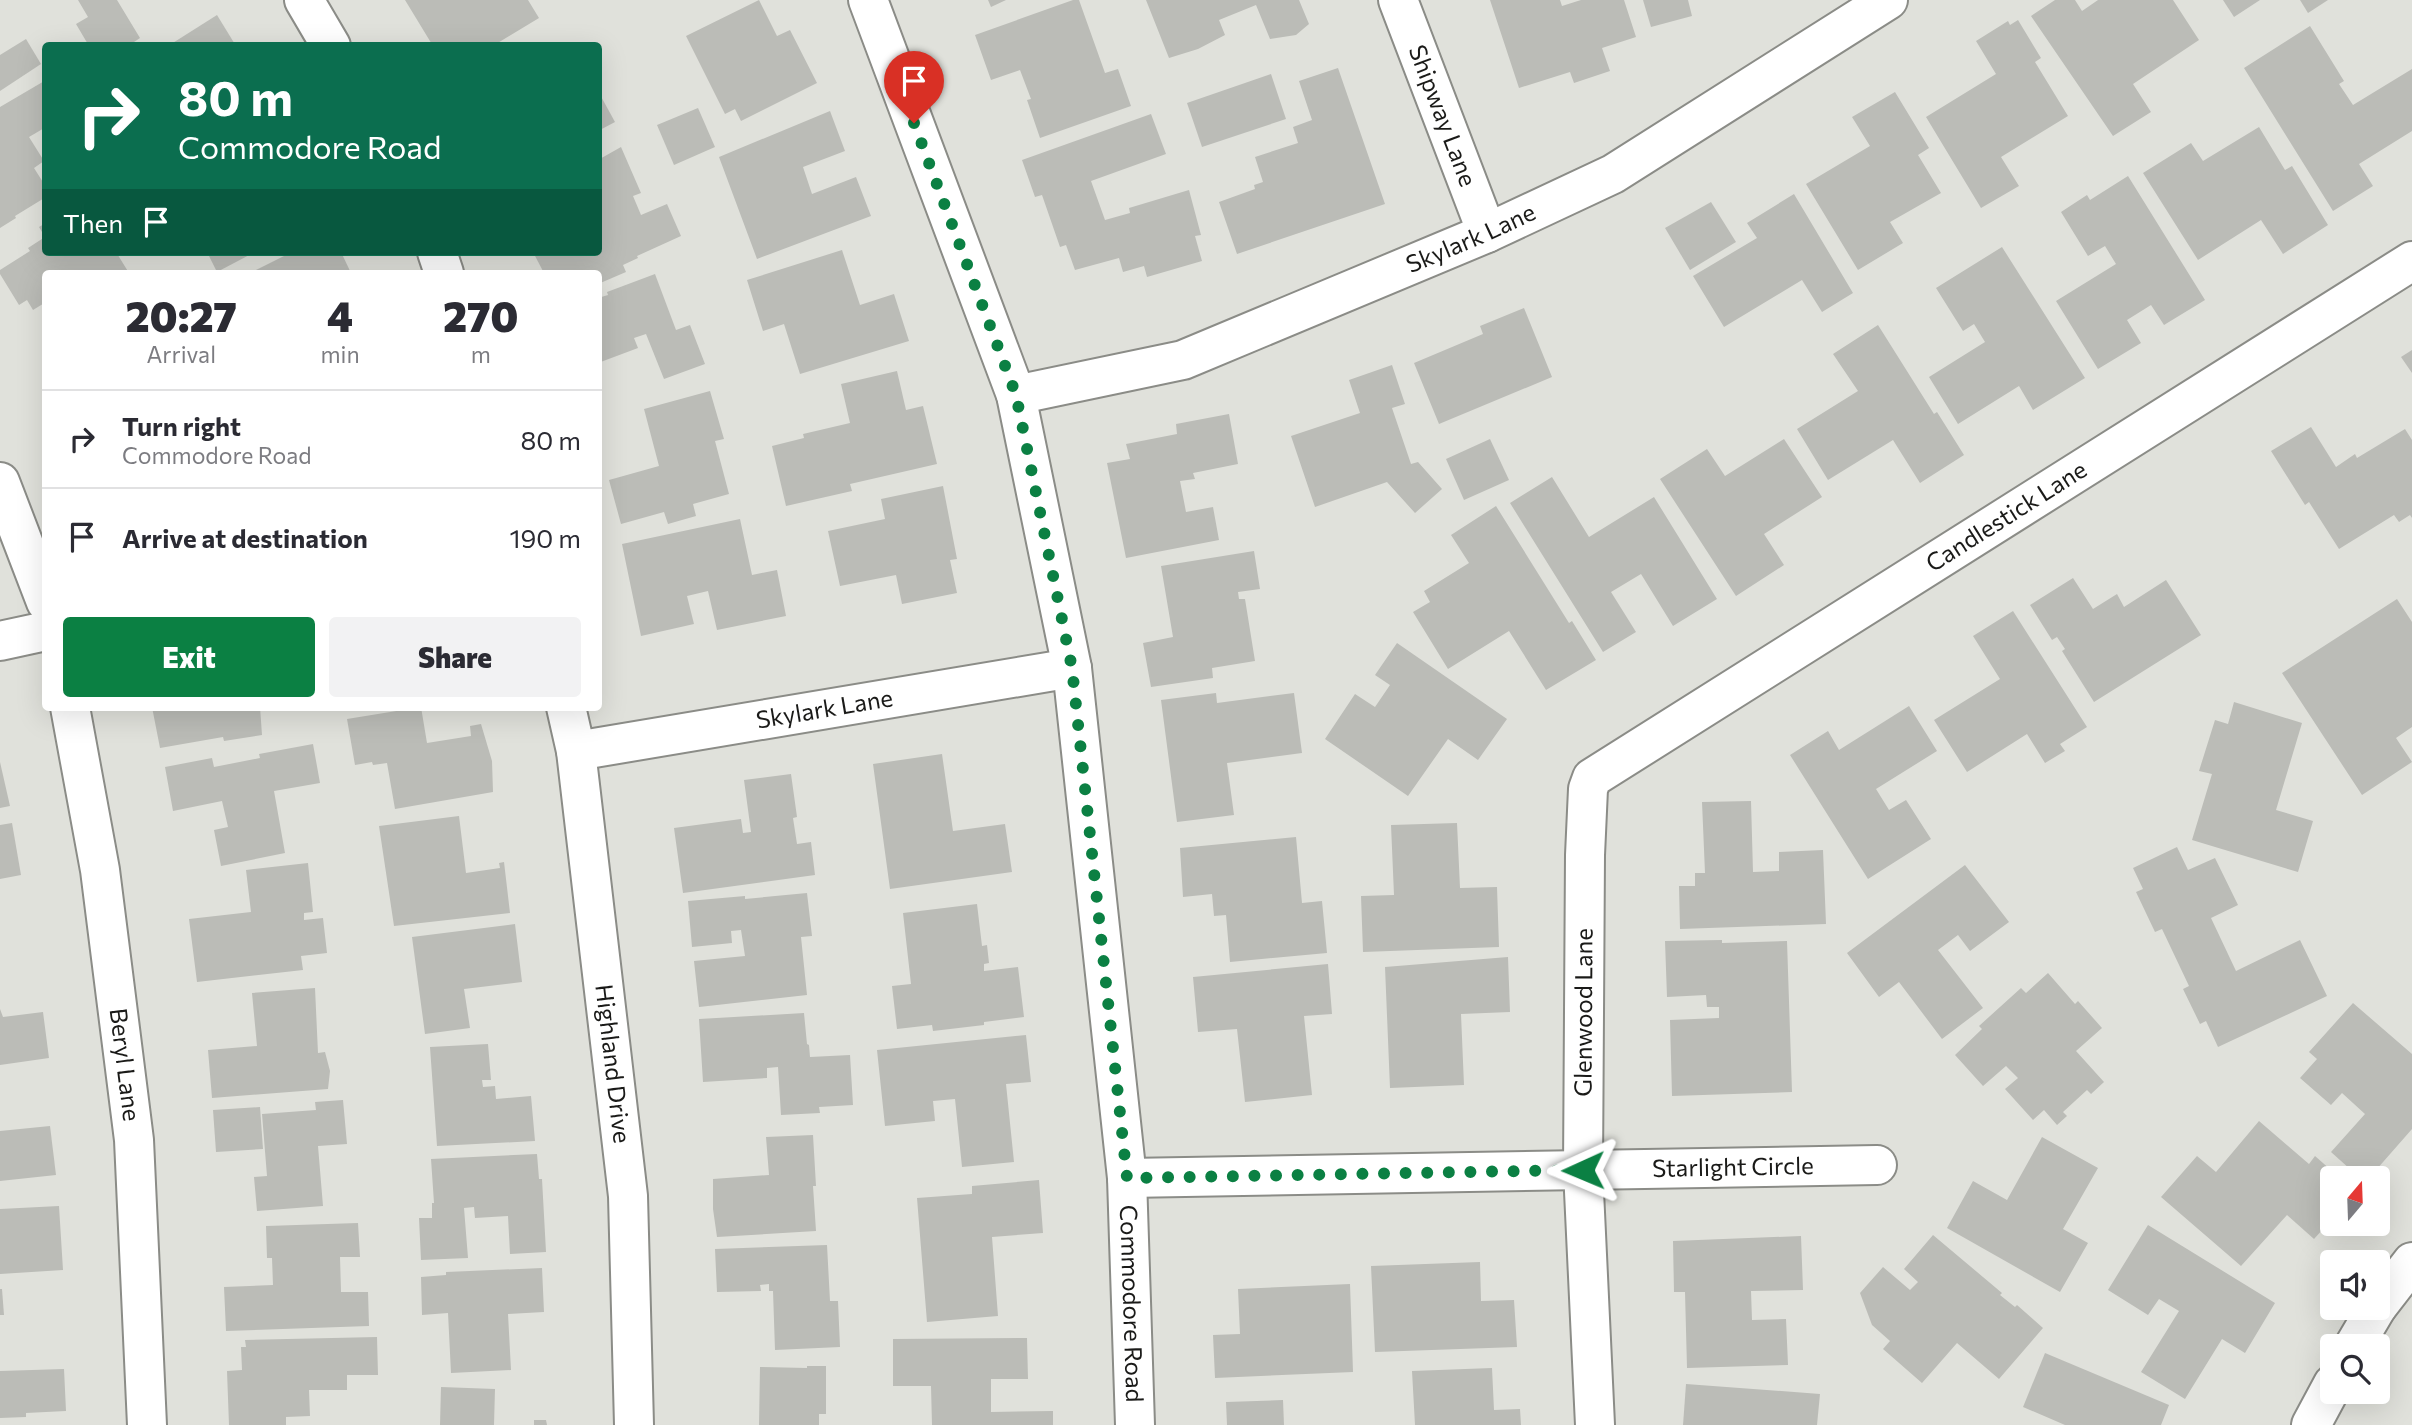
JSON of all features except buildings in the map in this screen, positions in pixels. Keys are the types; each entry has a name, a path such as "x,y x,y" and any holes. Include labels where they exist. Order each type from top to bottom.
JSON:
{"street":[{"path":"304,0 329,42"},
{"name":"Commodore Road","path":"868,0 1016,395 1072,668 1127,1178 1135,1425"},
{"name":"Shipway Lane","path":"1398,0 1487,233"},
{"name":"Skylark Lane","path":"1016,395 1183,360 1487,233 1614,174 1888,0"},
{"name":"Candlestick Lane","path":"1600,771 2412,261"},
{"path":"0,482 42,592"},
{"path":"0,641 42,632"},
{"name":"Skylark Lane","path":"576,751 1072,668"},
{"name":"Beryl Lane","path":"71,711 100,870 134,1140 147,1425"},
{"name":"Highland Drive","path":"567,711 576,751 628,1196 634,1425"},
{"name":"Glenwood Lane","path":"1595,1425 1583,1170 1587,802 1592,778 1600,771"},
{"name":"Starlight Circle","path":"1127,1178 1877,1165"},
{"path":"2390,1290 2412,1262"},
{"path":"2311,1425 2322,1404"}],"route":[{"path":"914,123 1016,395 1072,668 1127,1178 1583,1170"}]}
